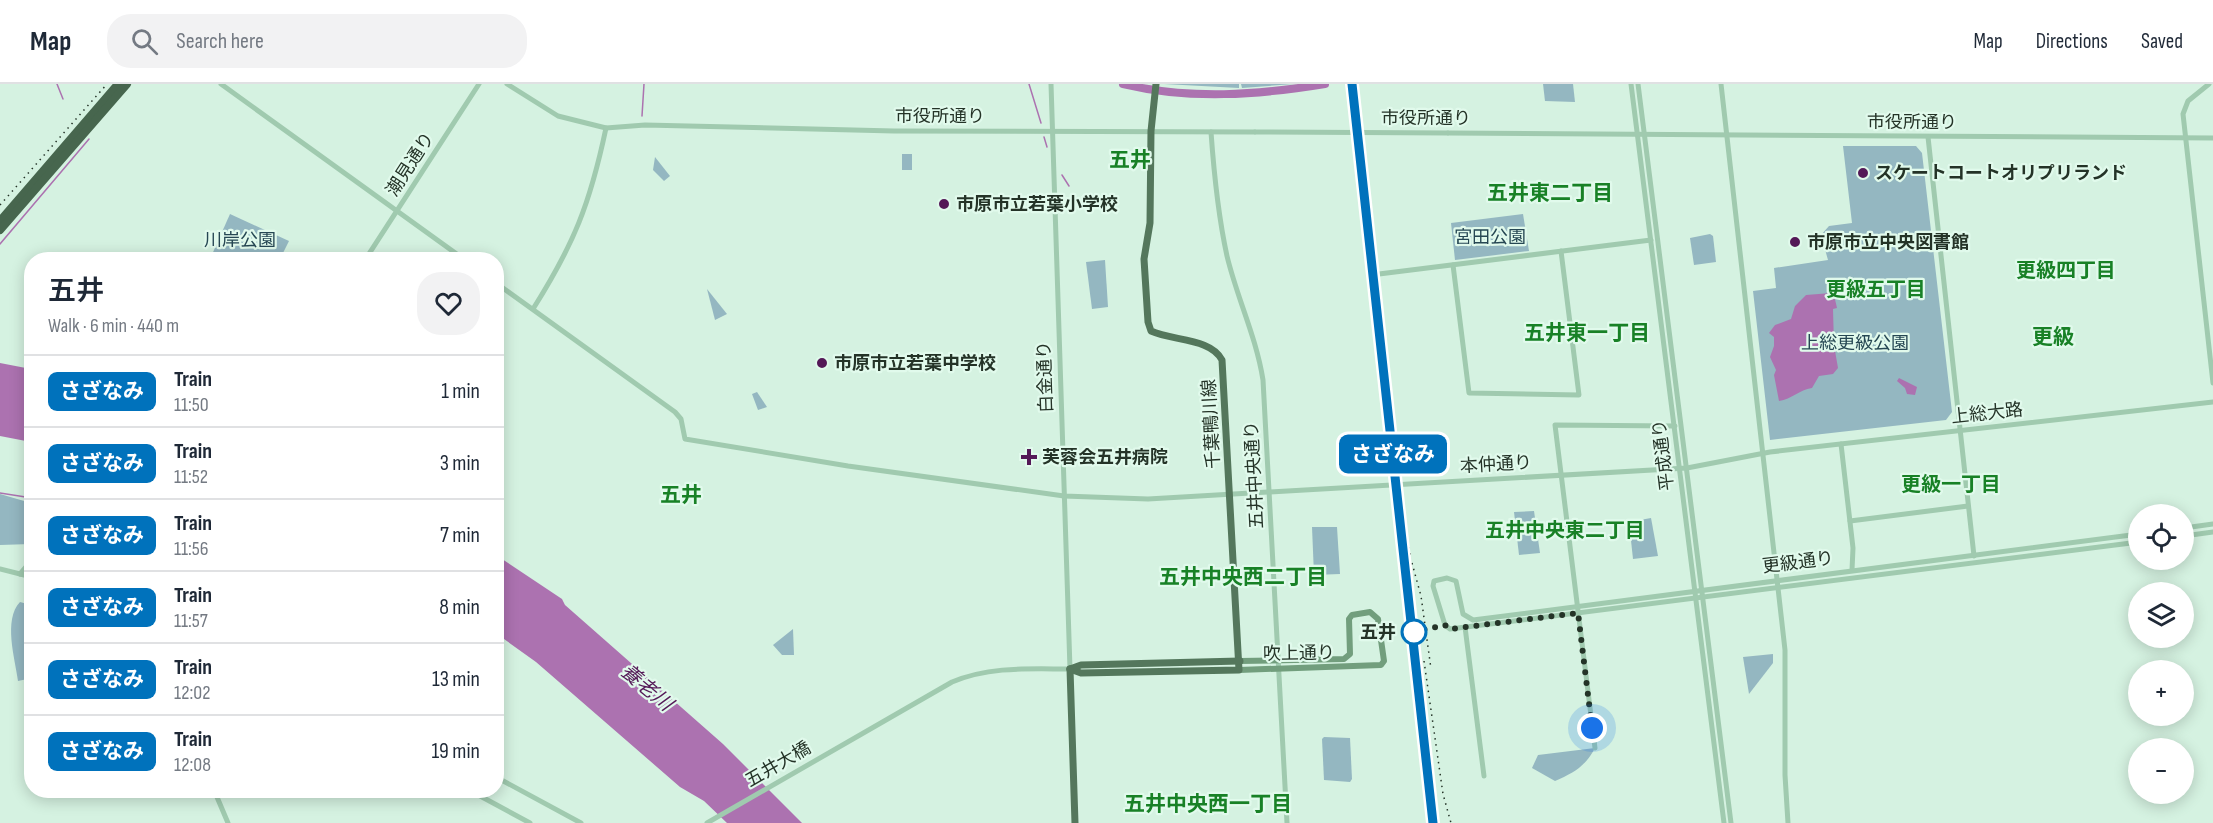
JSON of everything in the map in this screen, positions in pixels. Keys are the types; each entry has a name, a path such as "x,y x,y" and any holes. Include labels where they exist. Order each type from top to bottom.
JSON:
{"highway":[{"path":"0,221 118,84"},
{"path":"0,230 127,84"}],"main road":[{"name":"千葉鴨川線","path":"1156,84 1151,131 1150,223 1144,259 1148,322 1151,331 1161,336 1208,345 1219,354 1223,369 1239,670"},
{"name":"吹上通り","path":"1370,612 1378,619 1384,661 1381,665 1239,670 1081,673 1070,669 1082,665 1278,659 1344,660 1350,654 1349,619 1352,615 1370,612"},
{"path":"1070,669 1075,823"}],"street":[{"path":"221,84 454,252"},
{"name":"潮見通り","path":"370,252 479,84"},
{"name":"市役所通り","path":"507,84 537,105 558,116 606,128 645,125 894,131 1053,130 2213,138"},
{"name":"白金通り","path":"1051,84 1070,669"},
{"name":"平成通り","path":"1631,84 1675,426 1677,468 1695,590 1724,823"},
{"name":"平成通り","path":"1638,84 1731,823"},
{"path":"1720,84 1786,657 1785,775 1788,823"},
{"path":"2209,84 2186,105 2183,114 2213,382"},
{"path":"504,289 533,309 566,257 581,222 606,128"},
{"name":"五井中央通り","path":"1211,132 1217,201 1228,257 1258,349 1267,422 1287,823"},
{"path":"1928,137 1975,563"},
{"path":"1379,274 1651,240"},
{"path":"1453,265 1469,393 1579,395 1561,251"},
{"name":"本仲通り","path":"533,309 675,412 681,419 685,439 848,466 1066,496 1148,499 1687,468"},
{"name":"上総大路","path":"1687,468 1764,453 2213,402"},
{"path":"1595,748 1555,425 1675,426"},
{"path":"1841,444 1853,548 1852,570"},
{"path":"1850,520 1968,507"},
{"path":"2194,527 2213,524"},
{"path":"2194,535 2213,532"},
{"name":"更級通り","path":"2128,535 1473,620 1463,614 1458,582 1447,578 1434,581 1432,586 1445,625 1450,629 2128,543"},
{"path":"0,569 24,575"},
{"path":"20,574 24,569"},
{"path":"1465,627 1484,776"},
{"name":"吹上通り","path":"865,731 916,700 963,677 1007,669 1070,669"},
{"name":"五井大橋","path":"707,823 865,731"},
{"path":"504,781 581,823"},
{"path":"217,798 228,823"},
{"path":"483,798 530,823"}],"green space":[{"path":"1164,84 1239,84 1239,88"},
{"path":"1241,84 1293,84 1242,88"},
{"path":"1543,84 1573,84 1575,102 1545,101"},
{"name":"上総更級公園","path":"1843,146 1916,146 1922,153 1952,412 1946,420 1770,440 1753,291 1776,288 1774,268 1828,260 1821,235 1829,226 1852,223"},
{"path":"902,154 912,154 912,170 902,170"},
{"path":"655,157 670,176 664,181 653,170"},
{"name":"川岸公園","path":"230,214 289,241 284,252 213,252"},
{"name":"宮田公園","path":"1523,214 1529,251 1455,260 1451,223"},
{"path":"1710,234 1713,236 1716,262 1694,265 1690,238"},
{"path":"1105,260 1108,307 1092,309 1086,262"},
{"path":"707,289 727,314 715,320"},
{"path":"757,392 767,407 758,410 752,394"},
{"path":"0,494 24,501 24,544 0,545"},
{"path":"1534,511 1540,553 1519,555 1514,512"},
{"path":"1651,518 1658,556 1633,559 1629,522"},
{"path":"1312,527 1337,527 1340,574 1314,575"},
{"path":"20,602 24,603 24,680 18,681 11,629 15,610"},
{"path":"793,629 794,655 782,655 773,645"},
{"path":"1773,654 1773,663 1749,694 1743,657"},
{"path":"1324,737 1350,738 1352,779 1350,782 1324,780 1322,739"},
{"path":"1595,748 1578,769 1555,781 1532,768 1538,755"}],"water":[{"path":"1831,293 1834,295 1837,308 1833,309 1834,345 1838,368 1833,374 1819,376 1812,388 1779,401 1774,375 1776,370 1770,357 1774,337 1769,333 1775,325 1791,319 1795,306 1806,295"},
{"path":"0,363 24,368 24,441 0,436"},
{"path":"1899,378 1917,387 1915,395 1907,394 1905,388 1897,381"},
{"name":"養老川","path":"504,560 562,599 565,605 723,744 802,823 727,823 704,801 680,787 536,662 504,639"}],"waterway":[{"path":"57,84 63,99"},
{"path":"642,116 644,84"},
{"path":"1029,84 1041,123"},
{"path":"1123,84 1199,94 1275,91 1325,84"},
{"path":"1044,137 1047,147"},
{"path":"0,244 89,139"},
{"path":"1062,175 1069,186"},
{"path":"0,493 24,497"}],"railway":[{"path":"0,205 107,84"},
{"path":"1350,84 1397,546 1430,823"},
{"path":"1401,500 1411,559"},
{"path":"1405,552 1418,671"},
{"path":"1412,563 1421,596 1431,669"},
{"path":"1424,661 1443,794 1451,823"}],"train":[{"name":"さざなみ","path":"1352,84 1421,695 1433,823"}],"place":[{"name":"スケートコートオリプリランド","path":"1863,173"},
{"name":"市原市立若葉小学校","path":"944,204"},
{"name":"市原市立中央図書館","path":"1795,242"},
{"name":"市原市立若葉中学校","path":"822,363"},
{"name":"芙蓉会五井病院","path":"1029,457"},
{"name":"五井","path":"1414,632"}],"district":[{"name":"五井","path":"1130,160"},
{"name":"五井東二丁目","path":"1550,193"},
{"name":"更級四丁目","path":"2066,270"},
{"name":"更級五丁目","path":"1876,289"},
{"name":"五井東一丁目","path":"1587,333"},
{"name":"更級","path":"2053,337"},
{"name":"更級一丁目","path":"1951,484"},
{"name":"五井","path":"681,495"},
{"name":"五井中央東二丁目","path":"1565,530"},
{"name":"五井中央西二丁目","path":"1243,577"},
{"name":"五井中央西一丁目","path":"1208,804"}],"route":[{"path":"1414,632 1445,625 1450,629 1578,613 1592,728"}]}
